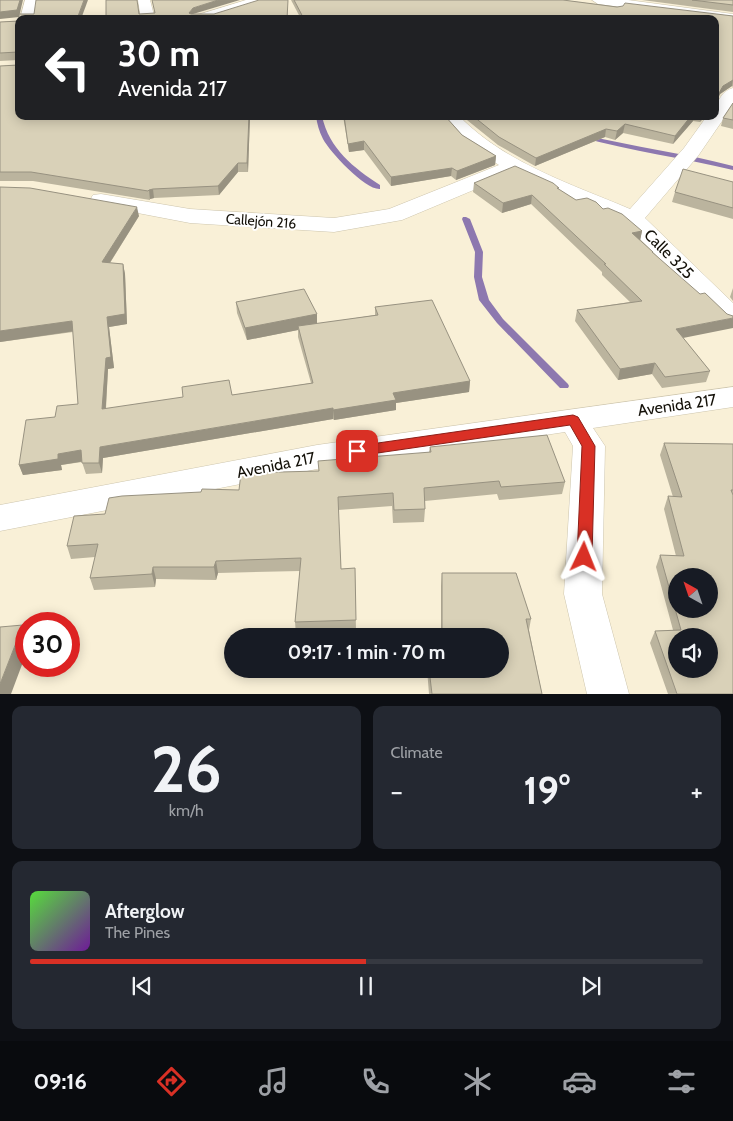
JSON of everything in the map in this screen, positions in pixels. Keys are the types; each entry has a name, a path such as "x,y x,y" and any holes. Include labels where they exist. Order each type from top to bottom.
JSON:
{"street":[{"path":"28,15 31,0"},
{"path":"144,0 147,15"},
{"path":"212,15 259,0"},
{"path":"592,2 707,15"},
{"path":"592,2 668,15"},
{"path":"719,16 733,18"},
{"path":"719,23 733,25"},
{"path":"719,90 733,92"},
{"name":"Calle 325","path":"719,112 733,92"},
{"path":"454,120 470,138 514,166 633,219"},
{"name":"Calle 325","path":"713,120 685,159 633,219 733,317"},
{"name":"Callejón 216","path":"82,197 190,216 334,225 394,215 514,166"},
{"name":"Avenida 217","path":"0,518 317,457 733,397"},
{"path":"573,420 589,446 583,594 608,694"}],"building":[{"path":"0,0 20,0 17,10 0,12"},
{"path":"36,0 84,0 78,15 19,15 34,14"},
{"path":"106,0 137,0 139,14 155,13 152,0 218,0 193,8 189,13 214,14 259,0 288,0 287,15 106,15"},
{"path":"294,0 563,0 617,7 623,6 625,3 733,16 733,80 723,86 719,93 719,15 302,15"},
{"path":"692,0 733,0 733,5"},
{"path":"15,21 15,52 0,53 0,22"},
{"path":"15,65 15,120 249,120 247,163 238,163 218,186 153,189 148,191 31,172 0,172 0,66"},
{"path":"733,103 733,120 723,118"},
{"path":"345,120 449,120 462,135 496,156 457,171 452,168 391,177 364,141 348,144"},
{"path":"478,120 688,120 675,136 625,124 617,131 606,129 536,158 499,137"},
{"path":"515,166 553,183 559,188 557,188 576,200 587,198 596,202 603,209 608,208 622,214 642,231 632,233 652,252 700,294 705,293 727,314 733,316 733,318 676,329 710,371 665,377 655,363 620,369 577,310 642,301 604,264 606,264 532,195 503,203 474,183"},
{"path":"683,169 733,182 733,208 675,192"},
{"path":"0,187 30,188 137,207 102,262 123,264 125,314 107,317 111,357 106,358 102,409 183,397 182,387 229,380 232,395 313,383 298,326 378,315 375,307 432,300 470,381 393,393 396,400 333,410 333,408 100,447 99,463 82,463 81,450 58,454 58,459 19,465 26,420 55,417 57,406 78,404 72,321 0,331"},
{"path":"304,289 317,314 245,328 236,302"},
{"path":"547,435 565,482 501,487 499,481 424,488 425,509 394,510 393,493 338,497 341,569 355,568 356,620 295,622 301,558 216,561 214,567 153,567 152,574 90,578 98,544 67,546 74,516 105,514 109,498 201,492 202,489 239,490 241,473 319,471 318,461 431,452 430,447"},
{"path":"664,443 733,444 733,490 731,490 733,495 733,694 677,694 671,678 718,678 718,628 680,628 678,618 718,618 718,568 668,568 668,584 660,555 684,556 668,496 682,497"},
{"path":"442,573 516,573 531,619 526,619 542,694 432,694 430,678 509,678 509,628 442,628"},
{"path":"15,626 15,646 0,684 0,627"},
{"path":"668,630 668,668 655,631"}],"waterway":[{"path":"320,120 321,127 332,148 349,166 377,187"},
{"path":"585,137 733,168"},
{"path":"466,219 479,252 478,277 484,300 500,321 564,386"}],"route":[{"path":"357,451 573,420 589,446 584,557"}]}
